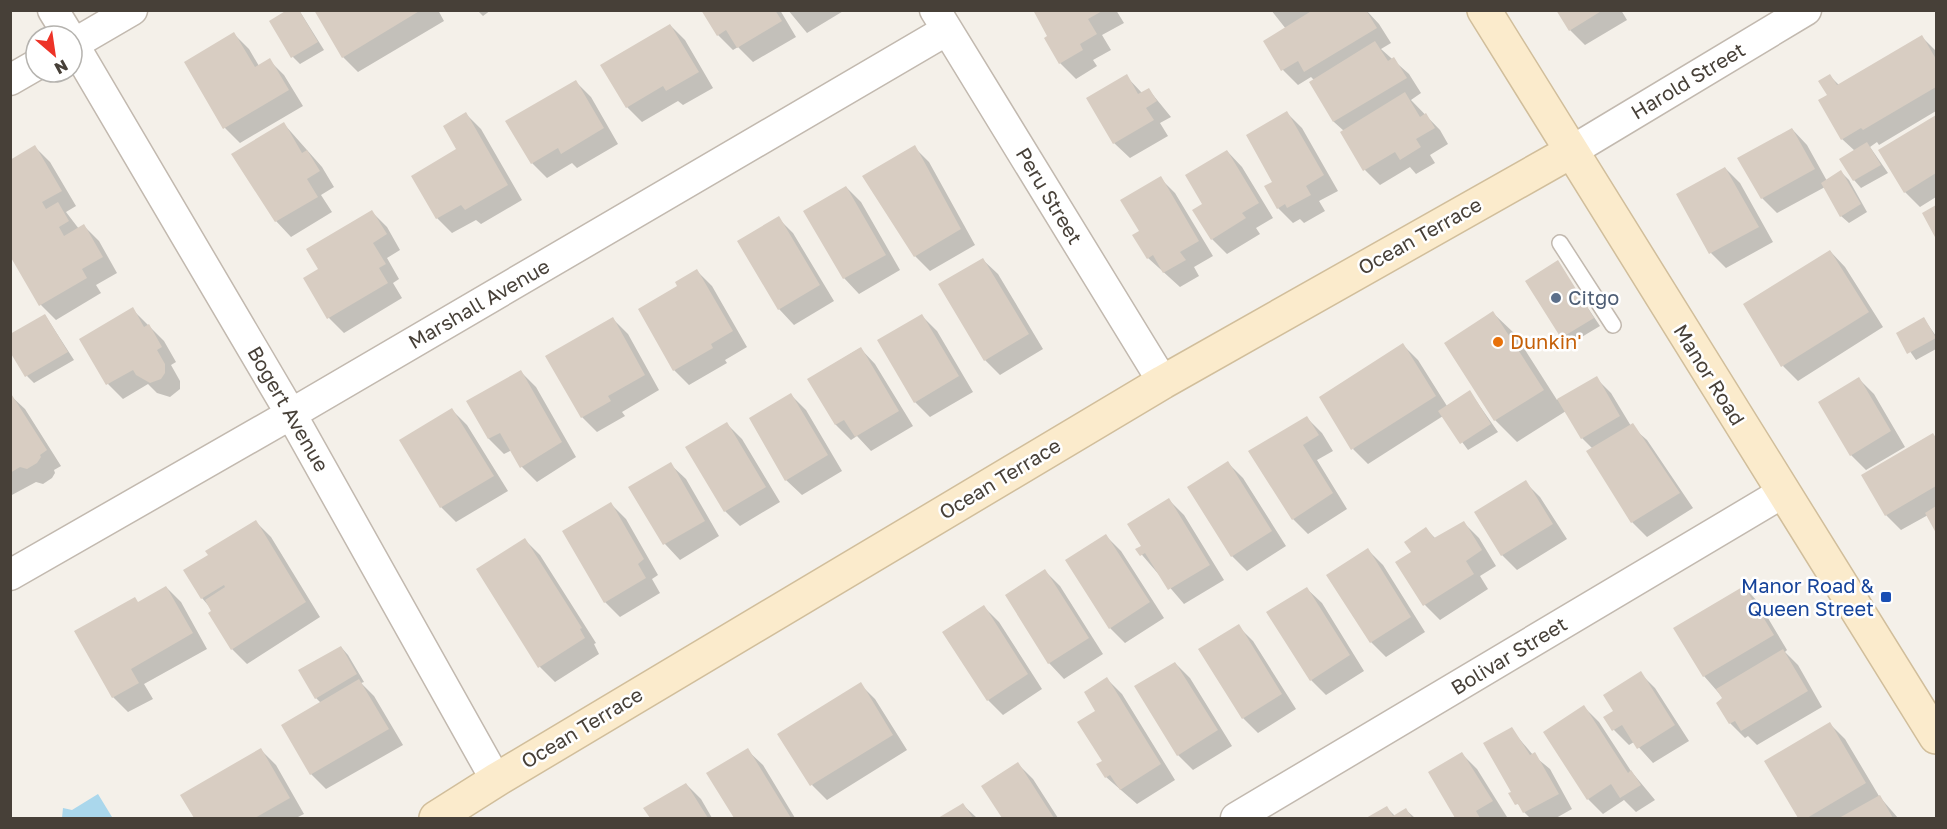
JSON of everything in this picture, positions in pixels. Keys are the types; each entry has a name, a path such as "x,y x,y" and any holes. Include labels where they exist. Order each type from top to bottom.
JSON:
{"street":[{"name":"Bogert Avenue","path":"53,10 61,24"},
{"path":"84,35 132,10"},
{"name":"Manor Road","path":"1484,10 1570,152 1936,737"},
{"name":"Harold Street","path":"1570,152 1806,10"},
{"name":"Peru Street","path":"941,20 1162,382"},
{"name":"Marshall Avenue","path":"10,575 291,414 941,20"},
{"name":"Bogert Avenue","path":"84,64 291,414 496,780"},
{"path":"10,80 24,72"},
{"name":"Ocean Terrace","path":"454,814 496,780 1162,382 1570,152"},
{"name":"Bolivar Street","path":"1236,819 1782,492"}],"lane":[{"path":"1560,243 1613,325"}],"water":[{"path":"98,794 112,817 62,818 63,808 72,810"}],"building":[{"path":"287,10 299,10 318,42 291,58 269,21"},
{"path":"314,10 421,10 342,58"},
{"path":"701,10 775,10 782,21 737,48 726,30 717,36"},
{"path":"1033,10 1104,10 1088,19 1097,34 1080,44 1083,50 1059,64 1044,38 1047,36"},
{"path":"1313,10 1366,10 1377,28 1304,72 1298,61 1281,71 1263,41"},
{"path":"1556,10 1603,10 1569,31"},
{"path":"670,24 699,72 666,91 663,86 626,108 600,65"},
{"path":"234,32 255,67 270,58 289,90 223,129 184,62"},
{"path":"1922,35 1936,59 1936,87 1863,130 1861,128 1841,140 1818,100 1827,95 1818,81 1830,74 1837,85"},
{"path":"1375,41 1388,61 1394,57 1407,78 1333,122 1309,82"},
{"path":"1127,74 1138,94 1149,88 1157,101 1146,108 1154,120 1113,144 1086,98"},
{"path":"576,80 604,128 561,154 558,148 531,164 505,121"},
{"path":"1405,92 1420,117 1426,113 1435,128 1416,139 1421,147 1400,160 1395,152 1363,171 1340,132"},
{"path":"1287,111 1324,175 1306,186 1311,195 1287,208 1285,204 1277,209 1264,186 1272,182 1246,135"},
{"path":"466,112 508,185 465,210 461,205 436,219 411,176 456,149 443,126"},
{"path":"1936,115 1936,173 1904,193 1878,150"},
{"path":"284,122 302,153 307,150 320,171 307,179 318,197 275,222 231,154"},
{"path":"1792,128 1815,169 1761,199 1737,158"},
{"path":"1867,142 1881,165 1853,181 1839,159"},
{"path":"35,145 62,191 42,202 46,209 58,202 69,221 59,227 64,236 84,224 103,257 82,269 87,278 39,306 10,256 10,160"},
{"path":"915,145 961,229 914,257 862,176"},
{"path":"1227,150 1259,203 1242,213 1246,218 1211,240 1192,210 1202,204 1185,175"},
{"path":"1725,167 1759,227 1709,254 1676,194"},
{"path":"1841,170 1861,204 1840,217 1821,183"},
{"path":"1161,176 1199,241 1180,252 1186,260 1163,273 1153,255 1147,259 1132,235 1139,231 1120,200"},
{"path":"846,186 886,255 843,279 803,211"},
{"path":"1936,205 1936,239 1922,213"},
{"path":"372,210 387,234 373,243 386,264 379,268 388,283 327,319 303,278 318,269 306,249"},
{"path":"779,216 820,285 778,310 737,241"},
{"path":"1830,250 1869,312 1781,367 1743,304"},
{"path":"983,258 1029,334 984,361 938,284"},
{"path":"1558,260 1594,318 1561,338 1525,281"},
{"path":"697,269 733,331 711,344 713,348 673,371 638,309 677,286 675,282"},
{"path":"133,307 144,327 149,324 162,347 157,350 165,364 165,373 161,379 150,383 136,375 133,370 106,385 79,339"},
{"path":"1493,311 1544,390 1494,421 1444,343"},
{"path":"45,314 68,352 25,377 10,352 10,334"},
{"path":"922,314 959,376 914,403 877,340"},
{"path":"613,317 645,375 608,396 611,401 581,418 545,356"},
{"path":"1924,317 1936,338 1907,354 1896,333"},
{"path":"1403,343 1436,396 1351,450 1319,397"},
{"path":"861,347 899,411 855,437 844,420 835,425 807,379"},
{"path":"521,370 562,442 520,468 500,433 488,439 466,401"},
{"path":"1597,376 1620,416 1581,439 1557,399"},
{"path":"1859,377 1891,431 1850,456 1818,402"},
{"path":"1470,390 1491,424 1460,444 1438,411"},
{"path":"10,392 47,450 40,455 37,463 27,469 20,467 10,473"},
{"path":"791,393 828,455 785,481 749,418"},
{"path":"452,408 494,476 440,508 399,440"},
{"path":"1307,416 1319,435 1303,445 1333,493 1292,520 1248,451"},
{"path":"727,422 766,487 724,512 685,447"},
{"path":"1633,423 1680,493 1631,523 1586,451"},
{"path":"1933,433 1936,438 1936,486 1885,516 1861,475"},
{"path":"1228,461 1272,531 1231,557 1187,487"},
{"path":"671,462 705,521 663,545 628,487"},
{"path":"1526,480 1553,524 1501,556 1474,512"},
{"path":"1169,498 1210,565 1168,590 1145,553 1140,556 1135,549 1141,546 1127,524"},
{"path":"611,502 644,559 638,564 646,578 604,603 562,531"},
{"path":"1936,506 1936,533 1925,513"},
{"path":"256,520 306,602 231,650 208,613 211,611 205,600 225,587 224,585 201,599 183,570 208,555 205,551"},
{"path":"1464,521 1482,550 1466,561 1474,574 1423,606 1395,562 1411,552 1404,542 1426,527 1434,538"},
{"path":"1106,534 1150,602 1109,629 1065,560"},
{"path":"525,538 582,628 580,629 585,638 538,668 476,569"},
{"path":"1368,548 1411,617 1370,643 1326,575"},
{"path":"1045,569 1089,638 1048,664 1005,595"},
{"path":"166,586 193,633 131,669 139,683 112,698 74,631 135,597 138,602"},
{"path":"1744,586 1774,635 1703,677 1673,628"},
{"path":"1307,587 1350,655 1310,681 1266,612"},
{"path":"984,605 1028,674 987,701 942,632"},
{"path":"1239,624 1282,694 1242,719 1198,649"},
{"path":"341,646 357,674 315,699 298,670"},
{"path":"1783,649 1808,691 1741,731 1735,721 1729,724 1716,703 1722,698 1716,689"},
{"path":"1175,662 1218,730 1177,756 1134,686"},
{"path":"1641,671 1675,725 1637,749 1622,725 1612,731 1603,717 1613,711 1603,695"},
{"path":"1107,677 1161,764 1120,790 1110,775 1105,778 1096,764 1102,761 1077,722 1095,711 1084,692"},
{"path":"359,679 389,729 310,775 281,725"},
{"path":"861,682 893,735 810,786 777,734"},
{"path":"1584,705 1628,773 1631,770 1641,785 1620,798 1611,784 1587,800 1543,732"},
{"path":"1830,722 1866,783 1807,818 1798,818 1764,761"},
{"path":"1512,727 1530,755 1535,752 1559,794 1523,813 1508,793 1511,792 1483,743"},
{"path":"261,748 290,798 255,818 194,818 180,795"},
{"path":"748,748 791,818 734,818 706,773"},
{"path":"1462,752 1493,801 1476,811 1480,818 1455,818 1428,772"},
{"path":"1018,762 1054,818 1002,818 981,786"},
{"path":"686,783 708,818 650,818 643,808"},
{"path":"1880,795 1893,818 1839,818"},
{"path":"963,803 973,818 938,818 960,805"},
{"path":"1387,806 1393,816 1406,808 1412,818 1366,818"}],"place":[{"name":"Citgo","path":"1556,298"},
{"name":"Dunkin'","path":"1498,342"},
{"name":"Manor Road & Queen Street","path":"1886,597"}]}
